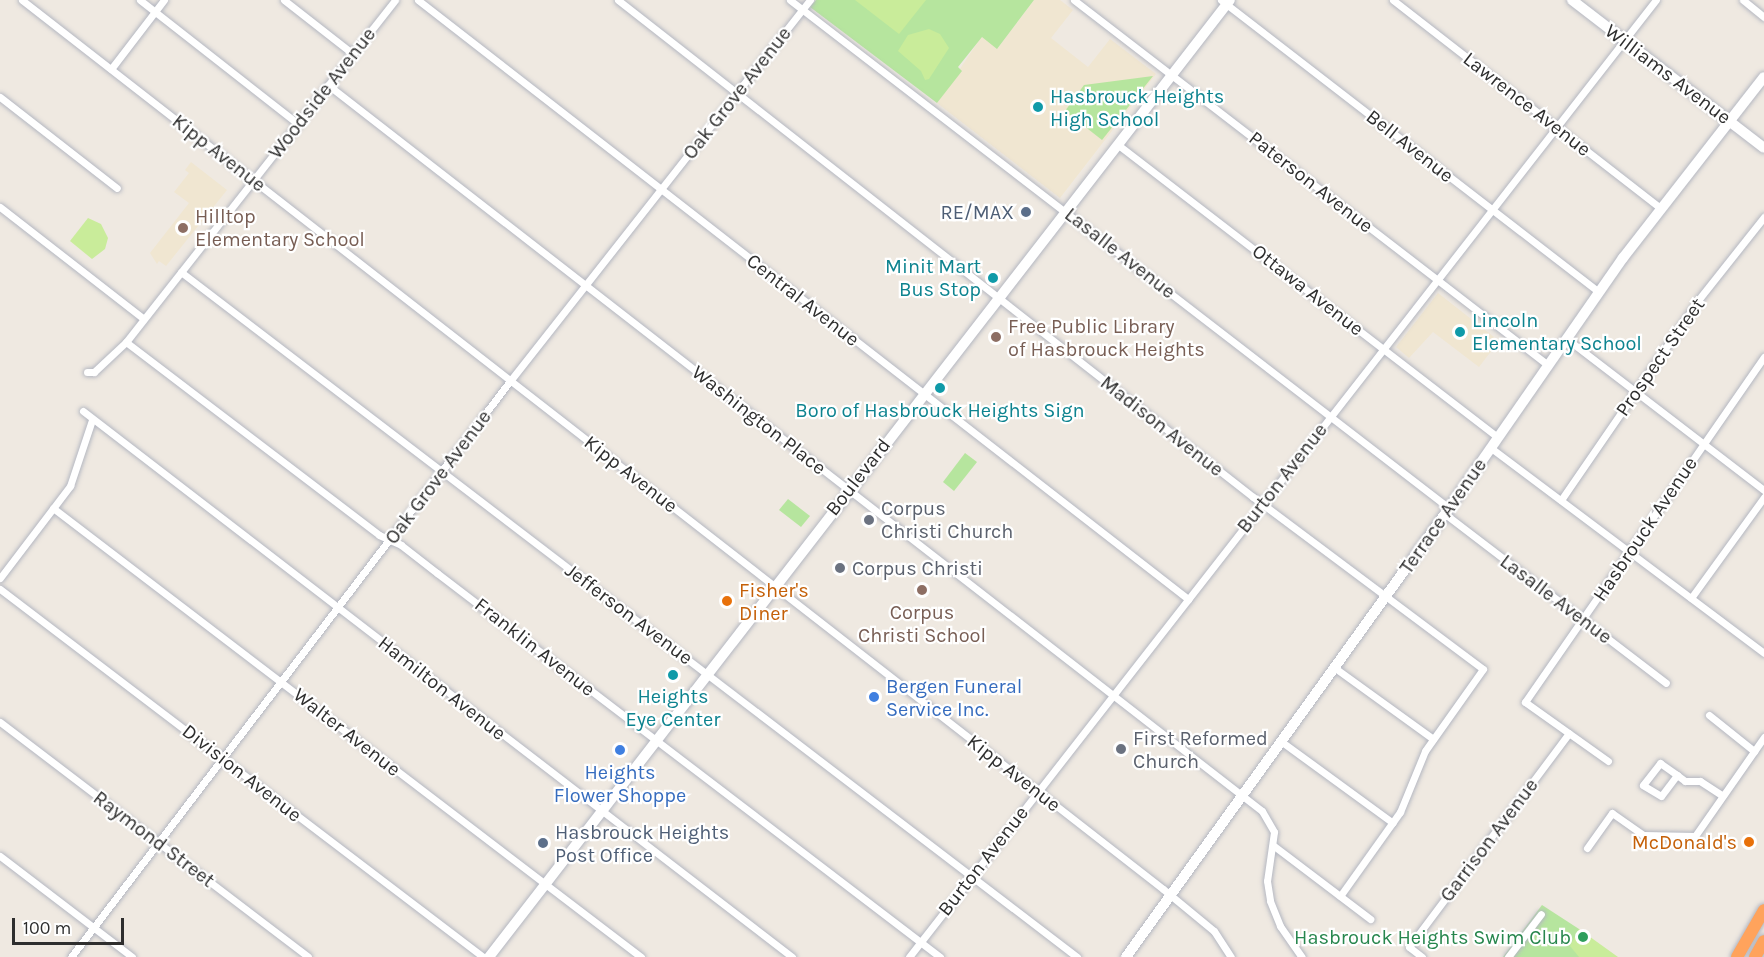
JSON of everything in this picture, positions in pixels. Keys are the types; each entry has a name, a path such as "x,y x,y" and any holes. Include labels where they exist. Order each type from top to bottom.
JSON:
{"highway":[{"path":"1737,957 1764,910"},
{"path":"1755,957 1764,941"}],"street":[{"name":"Kipp Avenue","path":"22,0 1171,895 1214,931 1231,957"},
{"path":"140,0 298,124"},
{"path":"111,69 164,0"},
{"path":"284,0 353,54"},
{"name":"Woodside Avenue","path":"87,372 98,369 126,342 395,0"},
{"name":"Central Avenue","path":"418,0 1188,599"},
{"name":"Madison Avenue","path":"618,0 1262,503 1385,598 1483,669 1433,739"},
{"name":"Lasalle Avenue","path":"790,0 1330,416 1666,683"},
{"name":"Oak Grove Avenue","path":"71,957 510,381 810,0"},
{"name":"Paterson Avenue","path":"1074,0 1548,365"},
{"name":"Lawrence Avenue","path":"1393,0 1660,209"},
{"name":"Williams Avenue","path":"1572,0 1764,148"},
{"name":"Burton Avenue","path":"909,957 970,875 1042,795 1112,695 1656,0"},
{"path":"1743,0 1764,17"},
{"name":"Boulevard","path":"489,957 848,489 1172,75 1226,1"},
{"name":"Bell Avenue","path":"1226,1 1599,292"},
{"name":"Terrace Avenue","path":"1126,957 1447,511 1599,292 1660,209 1764,77"},
{"name":"Washington Place","path":"328,85 1268,817 1274,832 1268,895 1280,926 1302,957"},
{"path":"0,97 117,189"},
{"name":"Ottawa Avenue","path":"1118,144 1498,437"},
{"path":"0,207 144,319"},
{"name":"Prospect Street","path":"1561,501 1699,299 1764,217"},
{"name":"Jefferson Avenue","path":"181,272 1077,957"},
{"path":"1567,339 1764,490"},
{"name":"Franklin Avenue","path":"126,342 379,535 390,540 656,740 940,957"},
{"name":"Hasbrouck Avenue","path":"1569,733 1525,702 1584,620 1764,357"},
{"path":"0,578 53,508 77,471 92,420 83,411"},
{"name":"Hamilton Avenue","path":"92,420 792,957"},
{"path":"1491,448 1764,653"},
{"path":"1691,598 1764,497"},
{"name":"Walter Avenue","path":"53,508 641,957"},
{"name":"Division Avenue","path":"0,589 483,957"},
{"path":"1335,668 1433,739 1393,822 1340,896"},
{"path":"1709,715 1754,751"},
{"name":"Raymond Street","path":"0,722 308,957"},
{"path":"1569,733 1608,761"},
{"name":"Garrison Avenue","path":"1422,957 1409,947 1569,733"},
{"path":"1587,848 1612,813 1643,835 1695,836 1764,737"},
{"path":"1282,742 1393,822"},
{"path":"1677,775 1662,796 1643,785 1660,762 1685,781 1700,781 1723,796"},
{"path":"1274,846 1370,919"},
{"path":"0,856 132,957"},
{"path":"1508,957 1541,914"}],"shaded area":[{"path":"1034,0 1060,0 1073,10 1051,38 1088,67 1110,39 1156,74 1060,198 937,103 982,36 998,48"},
{"name":"Hilltop Elementary School","path":"191,162 227,190 166,266 159,261 157,264 150,253 189,203 174,192 189,173 185,170"},
{"path":"1438,293 1499,341 1479,367 1433,332 1409,358 1396,347"}],"green space":[{"path":"816,0 1034,0 997,49 982,37 958,67 962,71 937,103 810,7"},
{"path":"855,0 926,0 899,34"},
{"path":"929,29 940,34 949,48 929,79 925,80 921,71 898,51 908,35"},
{"path":"1153,76 1102,140 1065,111 1084,85"},
{"path":"88,218 101,224 108,238 105,249 92,259 70,241"},
{"path":"965,453 977,462 954,491 943,482"},
{"path":"788,499 810,516 801,527 779,510"},
{"path":"1542,905 1579,929 1582,957 1503,957"},
{"name":"Hasbrouck Heights Swim Club","path":"1579,929 1618,957 1579,957 1570,946"}],"place":[{"name":"Hasbrouck Heights High School","path":"1038,107"},
{"name":"RE/MAX","path":"1026,212"},
{"name":"Hilltop Elementary School","path":"183,228"},
{"name":"Minit Mart Bus Stop","path":"993,278"},
{"name":"Lincoln Elementary School","path":"1460,332"},
{"name":"Free Public Library of Hasbrouck Heights","path":"996,337"},
{"name":"Boro of Hasbrouck Heights Sign","path":"940,388"},
{"name":"Corpus Christi Church","path":"869,520"},
{"name":"Corpus Christi","path":"840,568"},
{"name":"Corpus Christi School","path":"922,590"},
{"name":"Fisher's Diner","path":"727,601"},
{"name":"Heights Eye Center","path":"673,675"},
{"name":"Bergen Funeral Service Inc.","path":"874,697"},
{"name":"First Reformed Church","path":"1121,749"},
{"name":"Heights Flower Shoppe","path":"620,750"},
{"name":"McDonald's","path":"1749,842"},
{"name":"Hasbrouck Heights Post Office","path":"543,843"},
{"name":"Hasbrouck Heights Swim Club","path":"1583,937"}]}
